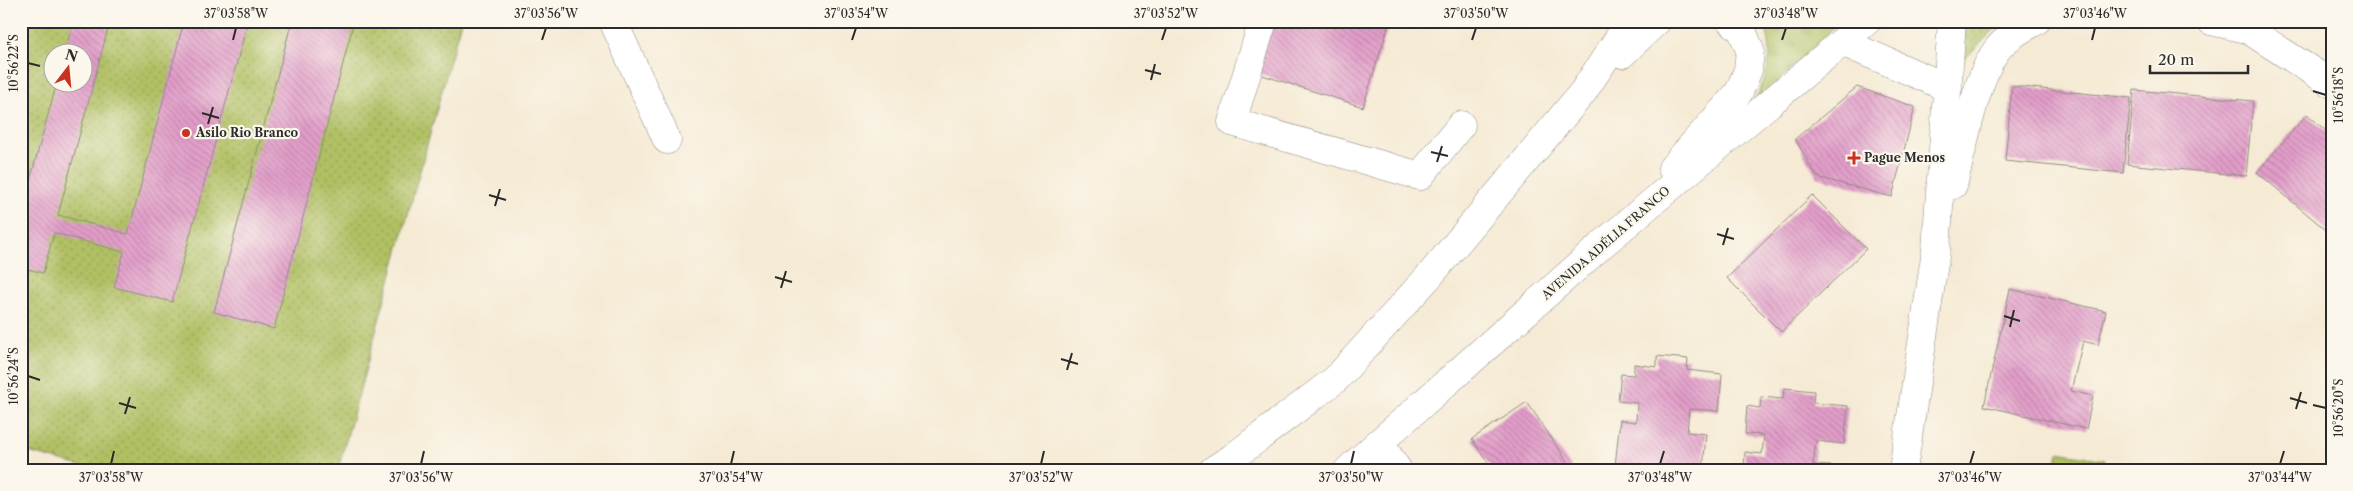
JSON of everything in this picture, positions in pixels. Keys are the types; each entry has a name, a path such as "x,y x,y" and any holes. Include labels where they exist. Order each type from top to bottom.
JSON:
{"main road":[{"path":"613,21 667,140"},
{"path":"1263,21 1232,122 1420,176 1461,126"},
{"path":"1583,92 1630,21"},
{"path":"1213,470 1232,458 1336,379 1423,271 1583,92 1657,21"},
{"path":"1604,243 1739,92 1748,70 1750,50 1742,31 1732,21"},
{"name":"AVENIDA ADÉLIA FRANCO","path":"1348,470 1604,243 1867,21"},
{"path":"1903,470 1936,250 1952,21"},
{"path":"1936,250 1980,82 1996,50 2017,31 2036,21"},
{"path":"2211,21 2241,25 2332,84"},
{"path":"1842,42 1948,88"},
{"path":"1379,442 1398,470"}],"green space":[{"name":"Asilo Rio Branco","path":"24,21 461,21 338,470 95,470 21,450 21,30"},
{"path":"1762,21 1840,21 1753,106 1766,74 1770,54 1767,33"},
{"path":"1966,21 2006,21 1996,28 1962,61"},
{"path":"2058,452 2105,460 2103,470 2055,470"}],"building":[{"name":"Asilo Rio Branco","path":"68,21 110,21 92,88 92,42 68,42 73,23"},
{"name":"Asilo Rio Branco","path":"184,21 248,21 172,302 114,287 124,252 54,233 43,273 21,267 21,183 29,184 54,92 91,92 58,215 128,234"},
{"name":"Asilo Rio Branco","path":"292,21 354,21 274,329 214,312"},
{"path":"1273,21 1390,21 1363,107 1256,73"},
{"path":"2012,86 2131,98 2123,173 2005,161"},
{"name":"Pague Menos","path":"1857,87 1915,107 1892,197 1817,177 1795,139"},
{"path":"2134,90 2253,101 2246,176 2127,164"},
{"path":"2307,114 2332,136 2332,235 2257,172"},
{"path":"1812,195 1866,249 1781,332 1727,278"},
{"path":"2010,289 2106,311 2098,345 2083,341 2071,391 2093,396 2086,429 1984,406"},
{"path":"1657,356 1688,359 1687,370 1722,374 1719,411 1689,409 1687,432 1706,434 1703,470 1656,470 1615,466 1620,420 1636,422 1637,403 1618,401 1621,374 1634,375 1634,364 1657,367"},
{"path":"1784,388 1814,391 1813,403 1848,406 1844,444 1816,441 1813,465 1832,466 1832,470 1744,470 1745,452 1762,454 1764,435 1745,434 1747,406 1760,408 1761,397 1783,399"},
{"path":"1527,402 1573,470 1493,470 1472,439"}],"place":[{"name":"Asilo Rio Branco","path":"186,133"},
{"name":"Pague Menos","path":"1854,158"}]}
